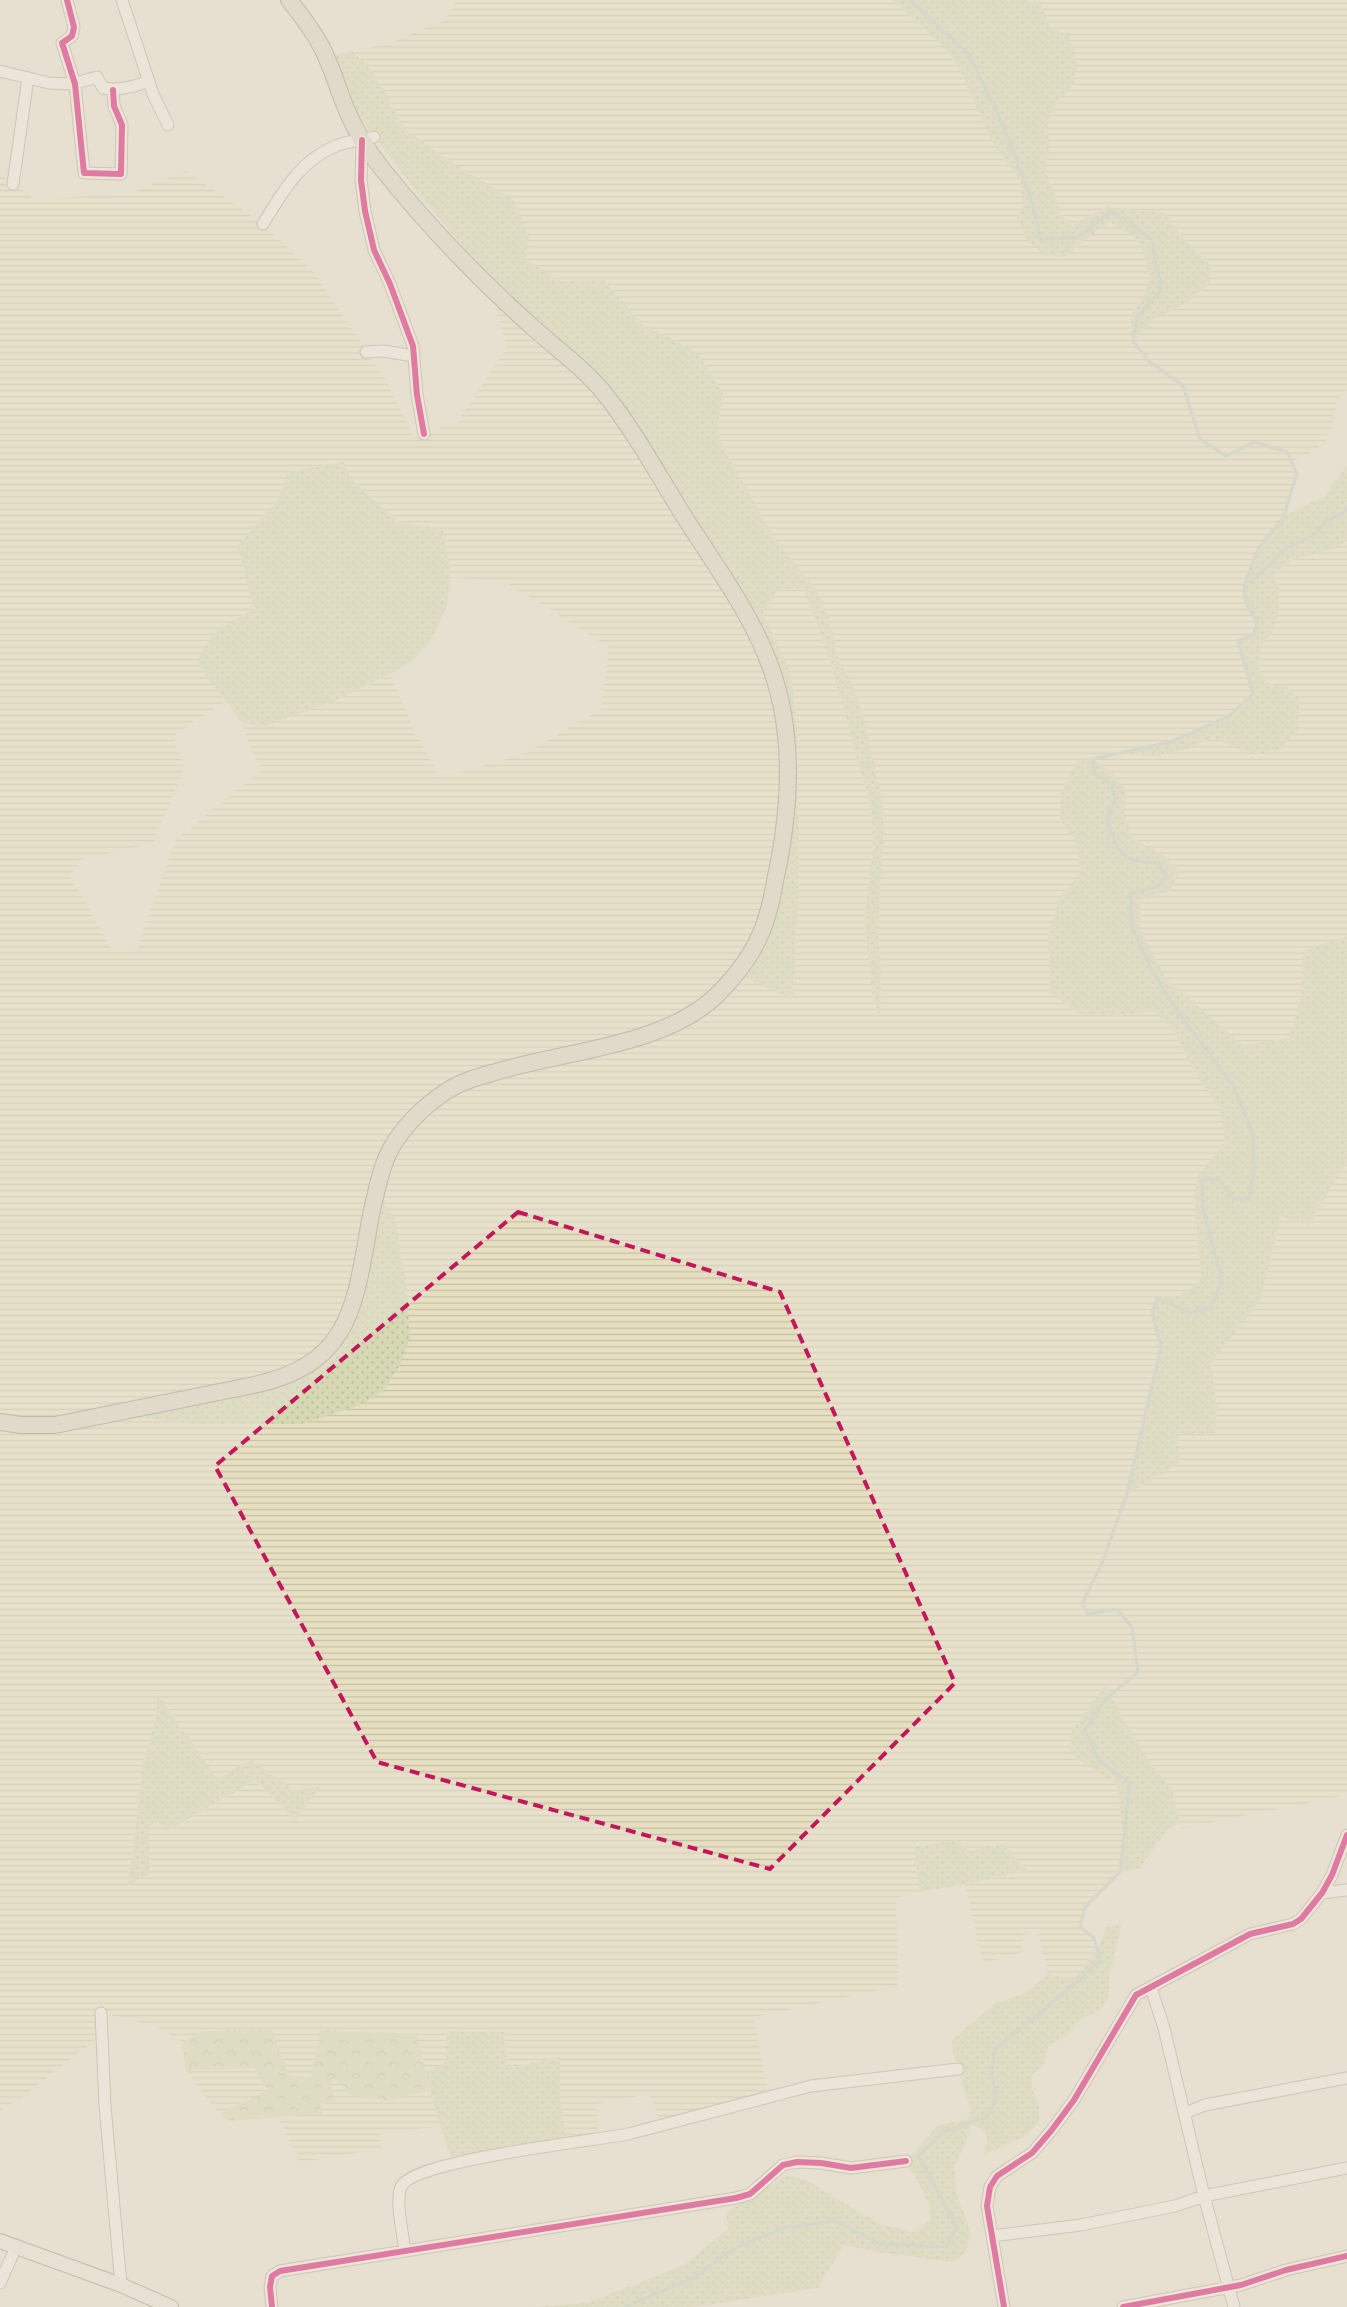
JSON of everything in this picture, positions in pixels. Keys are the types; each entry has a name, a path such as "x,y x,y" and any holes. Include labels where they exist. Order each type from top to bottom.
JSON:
{"highway":[{"path":"0,1422 20,1425 55,1425 277,1380 327,1352 345,1324 359,1287 364,1250 381,1172 389,1152 414,1117 447,1090 463,1082 518,1065 613,1044 655,1031 684,1019 714,998 752,951 766,920 784,834 788,759 778,692 772,671 754,628 628,427 601,389 529,324 464,260 382,168 368,139 344,105 319,42 290,0"}],"main road":[{"path":"0,2241 121,2285 171,2307"}],"street":[{"path":"67,0 74,27 72,36 62,43 75,84 84,173 121,174 122,125 114,106 113,90"},
{"path":"122,0 149,81 168,125"},
{"path":"0,71 49,83 75,84 97,77 103,88 113,90 136,86 149,81"},
{"path":"13,184 28,78"},
{"path":"263,224 288,183 308,163 336,145 368,139 361,180 365,211 374,250 413,346 417,395 424,434"},
{"path":"366,352 383,351 414,356"},
{"path":"1004,2307 992,2236 988,2195 997,2176 1032,2153 1051,2131 1074,2100 1136,1995 1250,1934 1293,1924 1301,1920 1322,1893 1332,1875 1347,1835"},
{"path":"1322,1893 1347,1890"},
{"path":"1151,1988 1164,2028 1204,2196 1234,2307"},
{"path":"102,2013 105,2106 121,2285"},
{"path":"406,2251 400,2212 400,2188 404,2180 453,2163 628,2134 811,2086 958,2069"},
{"path":"1185,2113 1205,2105 1347,2078"},
{"path":"272,2307 270,2287 272,2276 280,2271 736,2198 750,2194 783,2165 796,2162 821,2163 851,2168 906,2161"},
{"path":"992,2236 1081,2225 1176,2206 1204,2196 1347,2168"},
{"path":"0,2283 16,2247"},
{"path":"1122,2307 1229,2287 1310,2264 1347,2256"}],"highlighted area":[{"path":"518,1212 780,1292 955,1683 770,1869 377,1762 215,1466"}],"shaded area":[{"path":"457,0 893,0 940,43 957,64 990,138 1020,181 1023,204 1017,220 1065,257 1085,239 1111,222 1135,237 1145,256 1150,280 1144,295 1130,317 1133,341 1155,318 1190,301 1210,283 1212,266 1179,233 1164,213 1107,207 1072,225 1062,217 1045,168 1049,154 1048,122 1058,100 1074,84 1069,36 1049,26 1041,3 1027,2 1027,0 1347,0 1347,388 1337,400 1332,428 1325,442 1305,457 1291,461 1297,473 1284,516 1258,549 1246,603 1257,622 1254,634 1238,641 1253,694 1227,717 1170,742 1113,754 1185,749 1213,738 1255,755 1287,687 1268,684 1258,668 1260,646 1272,633 1279,588 1274,574 1294,559 1338,548 1347,539 1347,936 1303,951 1302,993 1289,1038 1243,1045 1166,979 1140,928 1141,900 1171,890 1161,853 1134,839 1124,816 1126,790 1060,819 1076,842 1080,873 1059,899 1048,936 1050,991 1117,1016 1155,1011 1177,1036 1190,1064 1221,1111 1226,1143 1198,1175 1194,1197 1201,1279 1180,1296 1158,1298 1152,1313 1161,1346 1128,1494 1177,1433 1217,1409 1211,1363 1260,1301 1281,1216 1311,1225 1323,1200 1347,1163 1347,1795 1180,1829 1172,1790 1147,1759 1105,1686 1072,1730 1100,1772 1117,1784 1124,1840 1120,1872 1085,1907 1080,1927 1094,1938 1097,1949 1074,1979 1048,1974 1038,1932 1021,1935 1023,1952 983,1963 965,1884 1027,1870 971,1851 914,1846 920,1892 896,1898 899,1986 754,2017 768,2097 661,2125 650,2094 596,2104 599,2140 567,2143 560,2099 560,2057 508,2068 504,2033 425,2073 416,2034 311,2078 289,2075 204,2031 182,2042 156,2026 102,2013 102,2034 25,2095 0,2111 0,174 34,199 128,194 186,171 263,224 315,273 387,382 414,437 458,422 507,347 484,271 617,398 776,666 792,998 799,895 797,726 790,672 763,612 778,590 804,588 830,661 871,808 873,850 864,921 873,998 880,1014 881,973 878,930 884,824 880,790 850,679 839,661 830,622 779,545 722,445 718,429 723,393 697,352 642,324 604,280 561,281 526,260 529,239 515,201 459,167 403,128 377,78 353,51 385,45 445,20","holes":["343,462 351,479 399,522 443,529 451,578 504,581 609,647 601,709 526,753 440,778 415,732 390,674 367,686 261,727 241,721 250,747 262,770 176,839 137,948 112,949 70,876 80,860 153,843 185,767 172,737 226,701 197,661 213,634 254,608 237,546 279,498 288,472","345,1324 301,1424 191,1424 113,1415 300,1370","157,1694 217,1779 250,1760 293,1790 319,1787 295,1820 255,1780 172,1829 155,1821 148,1828 150,1873 127,1885 143,1764 156,1719"]},
{"path":"254,2068 268,2090 219,2114 186,2071"},
{"path":"331,2075 352,2094 388,2101 429,2090 440,2126 380,2134 381,2149 300,2162 277,2116 322,2114 321,2104"}],"green space":[{"path":"893,0 1027,0 1028,2 1041,3 1049,26 1069,36 1078,63 1074,84 1058,100 1048,122 1049,154 1045,168 1062,217 1072,225 1107,207 1164,213 1179,233 1212,266 1210,283 1190,301 1155,318 1133,341 1130,318 1144,295 1150,280 1145,256 1135,237 1110,222 1085,239 1065,257 1044,255 1026,238 1017,219 1023,204 1020,181 990,138 957,64 940,43"},
{"path":"353,51 377,78 403,128 459,167 515,201 529,239 526,260 561,281 604,280 642,324 697,352 723,393 718,429 722,445 779,545 816,588 830,622 839,661 850,679 861,709 880,790 884,824 878,930 881,973 880,1016 873,998 864,921 873,850 871,808 830,661 804,588 778,590 763,612 790,672 797,726 799,895 792,999 740,975 767,927 793,788 776,666 617,398 484,271 411,185 345,98 329,56"},
{"path":"343,462 351,479 399,522 443,529 451,578 446,609 433,637 413,661 390,674 332,702 261,727 241,721 196,662 213,634 254,608 237,546 279,498 287,472"},
{"path":"1347,466 1347,539 1338,548 1294,559 1274,574 1279,588 1278,614 1272,633 1260,646 1258,668 1268,683 1287,687 1299,699 1298,731 1280,749 1255,755 1213,738 1185,749 1158,756 1110,754 1170,742 1227,717 1253,694 1238,641 1254,634 1257,623 1246,603 1244,586 1258,549 1284,516 1324,496"},
{"path":"1093,759 1110,771 1126,790 1124,816 1134,839 1161,853 1179,871 1171,890 1141,900 1140,928 1166,979 1243,1045 1289,1038 1302,993 1303,951 1347,936 1347,1163 1323,1200 1310,1226 1281,1216 1260,1301 1211,1363 1217,1409 1215,1433 1177,1433 1179,1463 1127,1494 1161,1346 1152,1313 1158,1298 1180,1296 1201,1279 1194,1197 1198,1175 1225,1142 1221,1111 1190,1064 1177,1036 1155,1011 1117,1016 1077,1013 1050,991 1048,936 1059,899 1080,873 1076,842 1060,819 1061,793 1077,761"},
{"path":"373,1189 395,1218 406,1286 410,1337 399,1367 383,1391 360,1405 301,1424 191,1424 111,1414 300,1370 345,1324"},
{"path":"1105,1686 1147,1759 1172,1790 1179,1823 1166,1831 1140,1868 1120,1872 1124,1840 1117,1784 1080,1761 1070,1752 1072,1730"},
{"path":"157,1693 217,1779 250,1760 293,1790 320,1787 295,1820 255,1780 171,1829 155,1821 148,1828 150,1873 127,1886 143,1764 156,1719"},
{"path":"956,1840 971,1851 1003,1844 1027,1870 920,1892 914,1847"},
{"path":"1122,1923 1109,1976 1109,1995 1102,2009 1082,2019 1067,2036 1049,2045 1044,2065 1032,2075 1032,2090 1039,2105 1039,2122 1025,2136 984,2155 987,2138 982,2129 970,2124 966,2143 954,2167 957,2194 971,2233 966,2252 952,2262 878,2252 844,2245 818,2288 694,2307 532,2307 587,2303 684,2265 728,2229 726,2212 788,2175 808,2181 881,2225 914,2232 931,2219 928,2200 906,2161 939,2125 968,2119 971,2111 953,2054 952,2040 996,2003 1025,1993 1048,1974 1074,1979 1097,1949 1107,1927"},
{"path":"272,2030 289,2075 311,2078 320,2030 417,2034 429,2090 388,2101 352,2095 331,2076 334,2102 321,2104 322,2114 229,2121 219,2114 268,2090 254,2068 186,2071 182,2042 204,2031"},
{"path":"448,2031 504,2032 508,2068 560,2057 560,2099 567,2143 453,2163 425,2073 445,2063"}],"waterway":[{"path":"910,0 969,54 1003,125 1031,198 1041,240 1078,237 1112,211 1152,240 1161,290 1137,317 1133,341 1150,362 1183,386 1200,439 1226,456 1255,442 1287,452 1297,473 1284,516 1258,549 1244,586"},
{"path":"625,2307 693,2278 730,2251 782,2228 835,2221 880,2244 946,2247 957,2227 918,2156 944,2132 987,2117 997,2098 991,2073 995,2049 1080,1980 1100,1960 1094,1938 1080,1927 1085,1907 1120,1872 1130,1783 1099,1761 1085,1730 1105,1700 1138,1672 1132,1627 1117,1609 1088,1614 1082,1604 1102,1563 1127,1494 1161,1346 1152,1313 1158,1298 1189,1313 1211,1308 1222,1281 1203,1208 1202,1180 1219,1179 1233,1199 1249,1199 1254,1171 1253,1134 1234,1087 1175,1008 1150,967 1132,927 1130,894 1155,887 1168,877 1157,863 1134,860 1127,857 1117,847 1107,818 1115,801 1112,784 1095,774 1093,759 1170,742 1227,717 1253,694 1238,641 1254,634 1257,622 1246,603 1244,586 1267,568 1280,552 1315,534 1328,520 1341,515 1347,508"}],"cycle path":[{"path":"67,0 74,27 72,36 62,43 75,84 84,173 121,174 122,125 114,106 113,90"},
{"path":"362,140 361,180 365,211 374,250 390,284 413,346 417,395 424,434"},
{"path":"1004,2307 987,2206 990,2187 997,2176 1032,2153 1051,2131 1074,2100 1136,1995 1250,1934 1293,1924 1301,1919 1322,1893 1332,1875 1347,1835"},
{"path":"272,2307 270,2287 272,2276 280,2271 736,2198 750,2194 783,2165 797,2162 821,2163 851,2168 906,2161"},
{"path":"1123,2307 1241,2285 1286,2270 1347,2256"}]}
